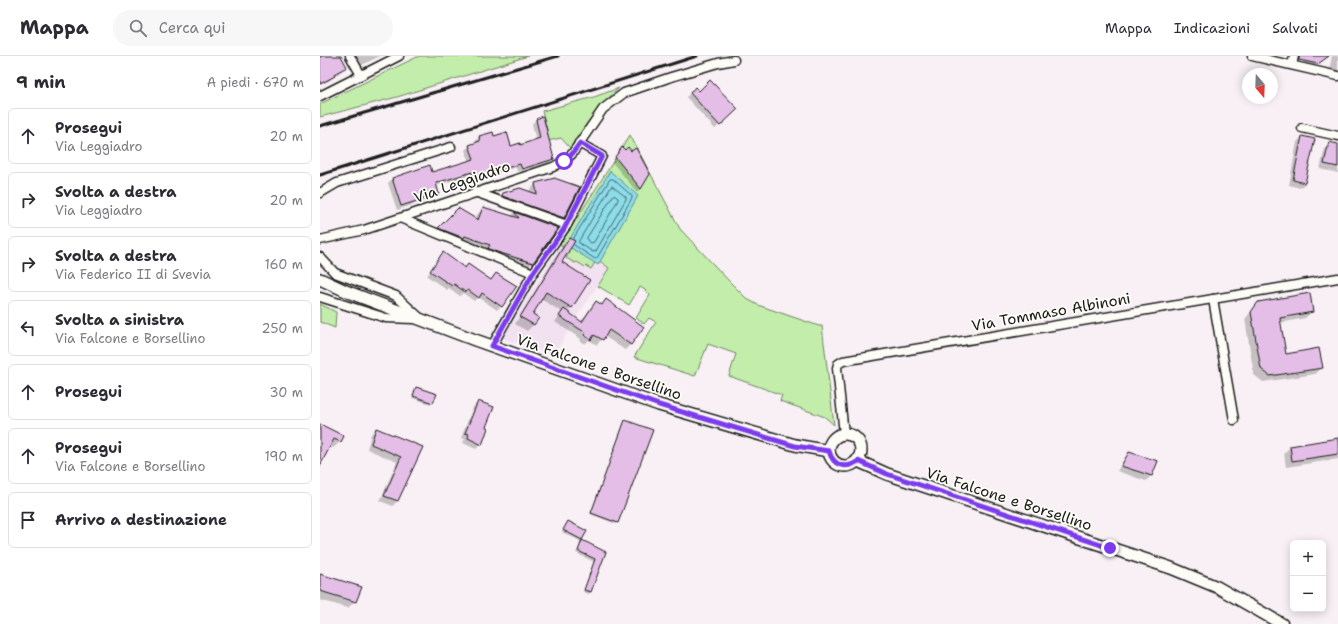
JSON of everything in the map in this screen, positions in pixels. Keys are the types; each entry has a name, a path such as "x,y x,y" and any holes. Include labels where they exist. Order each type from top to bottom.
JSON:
{"main road":[{"name":"Via Falcone e Borsellino","path":"320,279 348,292 422,320 659,405 795,446 829,451"},
{"path":"844,434 855,436 861,445 861,456 854,464 843,466 833,461 829,451 829,446 835,438 844,434"},
{"name":"Via Falcone e Borsellino","path":"858,461 887,474 1171,568 1217,587 1282,624"}],"street":[{"path":"350,56 361,75"},
{"path":"320,96 398,56"},
{"path":"1252,56 1338,76"},
{"path":"1292,65 1294,56"},
{"name":"Via Leggiadro","path":"320,240 364,230 553,166 564,161 572,154 602,109 624,93 718,63 734,60"},
{"path":"1302,128 1338,136"},
{"path":"492,346 533,273 567,225 602,156 580,143"},
{"path":"320,193 337,183 451,147"},
{"path":"475,192 567,225"},
{"path":"400,218 533,273"},
{"path":"320,257 335,273 396,296 422,320"},
{"path":"1337,279 1338,287"},
{"name":"Via Tommaso Albinoni","path":"844,434 837,368 838,364 843,361 1337,279"},
{"path":"320,297 386,318 422,320"},
{"path":"1213,299 1234,420"}],"shaded area":[{"path":"560,245 570,252 577,262 585,267 597,259 609,268 572,324 554,355 502,338"}],"green space":[{"path":"419,56 528,56 397,97 320,117 320,104"},
{"path":"619,88 593,116 570,148 561,138 548,141 548,133 542,111 594,97"},
{"path":"630,135 680,229 747,299 758,305 822,326 834,425 825,417 780,401 782,395 729,376 736,354 708,344 695,376 634,357 656,322 649,318 644,324 636,318 650,295 640,287 629,305 598,286 609,268 597,259 591,269 577,262 575,263 566,258 569,252 560,245"},
{"path":"320,304 336,312 335,328 320,322"}],"water":[{"path":"610,171 638,196 598,265 566,245"}],"building":[{"path":"320,56 341,56 347,67 334,74 335,76 320,84"},
{"path":"1299,56 1329,56 1318,64 1299,60"},
{"path":"710,80 738,109 720,126 690,93 695,87 699,91"},
{"path":"543,116 554,159 522,169 520,164 495,172 496,174 475,182 472,172 436,183 439,194 401,206 392,178 430,165 432,172 474,159 469,145 480,141 479,136 493,132 494,136 507,132 511,146 520,143 520,145 540,138 536,119"},
{"path":"1302,136 1315,139 1305,183 1293,180"},
{"path":"1329,142 1338,144 1338,167 1324,164"},
{"path":"622,147 625,150 628,147 631,151 636,148 650,174 641,189 615,157"},
{"path":"555,178 580,187 564,218 502,196 503,193 520,188 537,194 535,183"},
{"path":"483,207 519,218 514,212 558,228 533,263 494,251 488,248 490,245 465,236 464,238 438,228 458,208 478,220"},
{"path":"569,238 575,241 562,262 590,280 572,308 546,292 533,314 539,318 534,325 520,317"},
{"path":"443,252 465,268 468,264 491,280 496,273 517,286 502,307 482,293 479,298 468,290 465,292 454,284 452,286 430,271"},
{"path":"1310,293 1313,312 1280,318 1286,354 1319,348 1323,368 1270,376 1261,369 1251,312 1258,302"},
{"path":"606,299 644,327 631,345 609,330 603,340 594,335 591,340 584,335 586,333 559,316 564,309 582,322 596,301 602,305"},
{"path":"416,387 437,394 433,403 413,396"},
{"path":"478,401 494,407 486,427 488,428 482,445 468,438 469,434 465,433"},
{"path":"625,420 653,430 618,523 591,513"},
{"path":"320,424 344,436 341,442 334,439 320,466"},
{"path":"376,428 423,447 398,501 384,496 401,457 371,444"},
{"path":"1338,438 1338,454 1292,461 1290,446"},
{"path":"1129,452 1158,461 1152,476 1121,466"},
{"path":"568,521 587,531 582,540 563,530"},
{"path":"582,540 606,552 591,592 584,590 595,559 578,551"},
{"path":"320,574 362,587 356,602 320,591"}],"railway":[{"path":"320,126 558,56"},
{"path":"320,175 697,56"}],"route":[{"path":"564,161 572,154 580,143 602,156 564,229 533,273 492,346 659,405 795,446 829,451 830,457 833,461 843,466 848,466 858,461 887,474 1110,548"}]}
